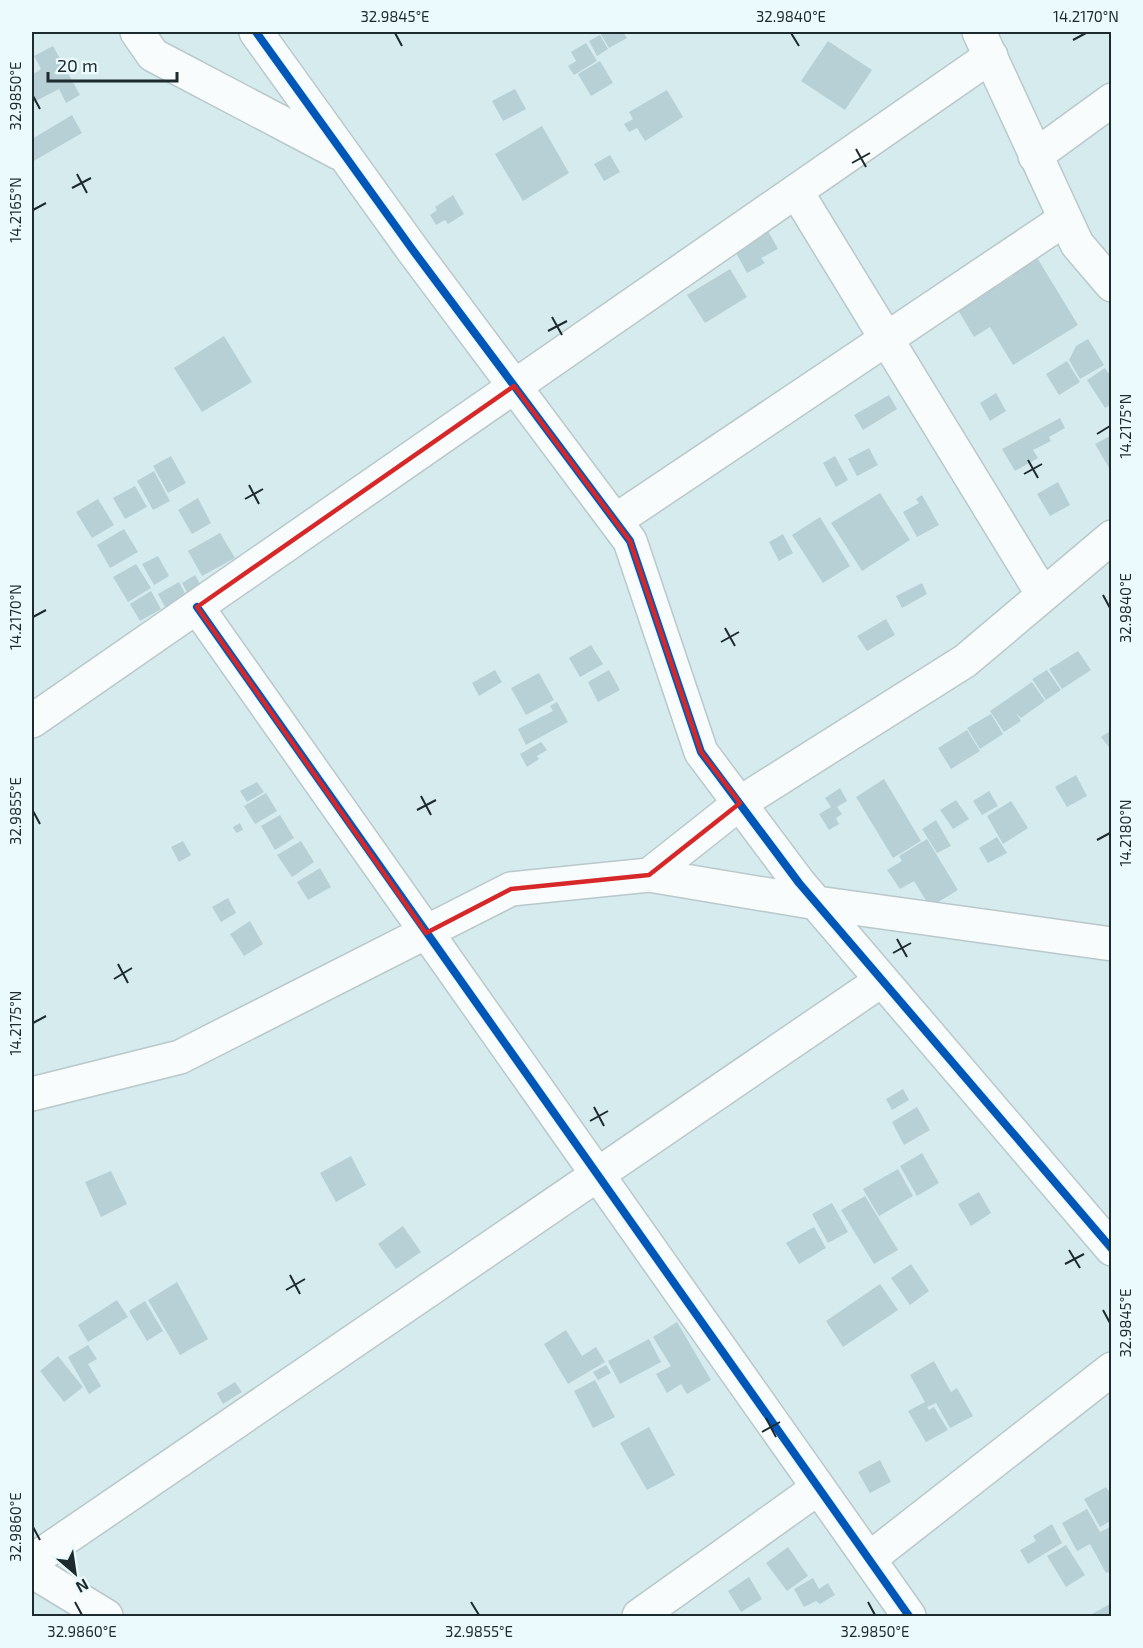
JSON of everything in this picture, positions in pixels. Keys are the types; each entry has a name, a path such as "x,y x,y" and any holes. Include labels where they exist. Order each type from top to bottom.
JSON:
{"street":[{"path":"137,32 153,55 346,157"},
{"path":"256,32 630,541 701,752 800,883 1112,1249"},
{"path":"32,721 796,191 985,44 1077,244 1112,285"},
{"path":"1035,156 1112,100"},
{"path":"796,191 1042,595"},
{"path":"615,521 1065,219"},
{"path":"649,875 740,803 965,661 1112,537"},
{"path":"196,607 909,1617"},
{"path":"32,1094 180,1058 511,889 649,875 817,903 1112,944"},
{"path":"32,1561 882,980"},
{"path":"869,1559 1112,1369"},
{"path":"639,1617 818,1488"},
{"path":"32,1571 106,1617"}],"highlighted area":[{"path":"514,386 630,541 701,752 740,803 649,875 511,889 426,933 197,607"}],"building":[{"path":"623,32 627,38 609,48 600,33"},
{"path":"600,35 608,49 597,56 589,41"},
{"path":"828,41 872,70 845,110 801,81"},
{"path":"586,43 597,61 574,75 568,66 576,61 571,52"},
{"path":"53,46 80,95 66,103 59,89 32,103 32,75 41,69 34,56"},
{"path":"600,61 613,83 591,96 578,74"},
{"path":"515,89 526,109 503,121 492,101"},
{"path":"667,90 683,117 645,141 637,128 629,132 624,124 633,119 629,112"},
{"path":"72,115 82,133 32,162 32,139"},
{"path":"542,126 569,173 523,201 495,154"},
{"path":"610,155 620,172 604,181 594,164"},
{"path":"453,195 464,214 448,224 445,220 436,225 430,215 437,210 435,207"},
{"path":"767,229 778,249 761,258 765,263 747,273 736,253 751,244 749,239"},
{"path":"1036,256 1078,325 1013,365 990,327 974,337 958,310 1013,276 1010,272"},
{"path":"730,269 747,297 705,323 687,295"},
{"path":"224,336 252,382 202,412 174,368"},
{"path":"1088,339 1104,365 1080,379 1069,360 1076,346"},
{"path":"1067,361 1080,382 1059,395 1046,374"},
{"path":"1105,368 1112,378 1112,404 1105,408 1087,380"},
{"path":"996,393 1006,411 990,421 980,403"},
{"path":"889,395 897,409 863,430 854,415"},
{"path":"1060,418 1065,428 1049,437 1051,441 1033,450 1038,458 1015,471 1002,449"},
{"path":"1112,435 1112,467 1109,468 1095,444"},
{"path":"869,448 878,465 857,476 848,459"},
{"path":"171,456 186,483 168,493 153,466"},
{"path":"835,456 848,480 836,487 823,463"},
{"path":"154,471 170,501 153,510 137,481"},
{"path":"1058,482 1070,505 1050,516 1037,494"},
{"path":"135,486 147,507 125,519 113,498"},
{"path":"880,493 910,540 862,571 831,523"},
{"path":"922,495 939,525 917,537 903,512 919,503 916,499"},
{"path":"198,498 211,523 192,534 178,510"},
{"path":"98,499 114,525 92,538 76,512"},
{"path":"820,517 850,566 823,583 792,535"},
{"path":"124,529 138,552 110,568 97,545"},
{"path":"220,533 235,558 202,576 188,551"},
{"path":"783,534 793,553 779,561 769,542"},
{"path":"158,556 169,576 154,585 142,564"},
{"path":"136,564 151,588 128,602 113,577"},
{"path":"195,575 202,587 188,594 182,583"},
{"path":"179,582 186,595 165,607 158,594"},
{"path":"922,583 927,594 902,608 896,596"},
{"path":"151,591 161,609 140,621 130,604"},
{"path":"886,619 895,635 867,651 857,636"},
{"path":"591,645 603,664 580,677 569,658"},
{"path":"1078,651 1091,670 1062,689 1049,669"},
{"path":"495,670 502,682 479,696 472,683"},
{"path":"609,670 620,690 598,702 588,682"},
{"path":"1047,670 1061,690 1046,700 1032,679"},
{"path":"539,673 554,700 526,715 511,688"},
{"path":"1032,682 1045,701 1021,718 1016,713 1021,721 1004,732 990,711"},
{"path":"557,702 568,722 526,745 518,729 553,711 550,706"},
{"path":"991,714 1003,734 980,749 967,728"},
{"path":"967,730 980,751 951,769 938,748"},
{"path":"1112,730 1112,751 1101,737"},
{"path":"541,742 547,750 537,756 539,759 527,767 520,754"},
{"path":"1076,775 1087,796 1067,807 1055,787"},
{"path":"884,779 921,841 893,858 856,797"},
{"path":"257,782 264,792 247,802 240,791"},
{"path":"840,788 847,801 837,807 842,814 836,818 839,824 829,830 819,814 831,807 825,798"},
{"path":"989,791 998,806 982,815 973,801"},
{"path":"266,793 277,811 255,824 244,806"},
{"path":"956,800 969,819 953,829 940,810"},
{"path":"1011,801 1028,828 1003,844 987,816"},
{"path":"280,815 294,838 275,850 261,826"},
{"path":"936,820 951,846 937,853 922,829"},
{"path":"240,823 243,830 236,833 233,827"},
{"path":"997,837 1007,853 988,863 979,848"},
{"path":"927,839 958,890 930,907 914,881 900,889 887,870 902,861 899,856"},
{"path":"183,841 191,855 179,862 171,847"},
{"path":"301,841 314,862 292,877 277,855"},
{"path":"320,868 331,887 308,900 297,882"},
{"path":"228,898 236,913 221,922 212,907"},
{"path":"250,921 263,944 244,956 230,934"},
{"path":"903,1089 909,1100 892,1110 886,1099"},
{"path":"917,1107 930,1130 904,1145 892,1122"},
{"path":"922,1153 939,1183 917,1196 900,1166"},
{"path":"351,1156 366,1185 336,1202 320,1173"},
{"path":"898,1169 913,1196 879,1216 863,1189"},
{"path":"111,1171 127,1204 101,1217 85,1182"},
{"path":"979,1192 991,1213 971,1226 958,1204"},
{"path":"865,1196 898,1250 874,1264 841,1210"},
{"path":"832,1203 848,1232 828,1243 812,1214"},
{"path":"403,1226 421,1252 396,1269 378,1244"},
{"path":"814,1227 826,1248 799,1264 786,1243"},
{"path":"911,1264 929,1291 910,1305 891,1278"},
{"path":"177,1282 208,1339 180,1355 148,1300"},
{"path":"880,1284 898,1310 843,1347 826,1321"},
{"path":"117,1300 128,1317 88,1342 78,1325"},
{"path":"145,1301 163,1331 147,1341 129,1311"},
{"path":"677,1322 711,1380 687,1394 681,1384 667,1393 656,1374 671,1366 653,1337"},
{"path":"566,1330 582,1356 596,1347 605,1362 568,1384 544,1344"},
{"path":"649,1339 661,1362 620,1384 608,1361"},
{"path":"88,1345 97,1359 88,1364 101,1386 89,1394 68,1357"},
{"path":"58,1356 83,1387 64,1402 40,1371"},
{"path":"934,1361 951,1392 957,1388 973,1416 950,1428 936,1403 927,1407 929,1410 934,1407 948,1430 926,1442 908,1411 925,1402 910,1375"},
{"path":"606,1365 611,1373 598,1380 593,1372"},
{"path":"595,1380 615,1417 593,1428 574,1391"},
{"path":"235,1382 242,1392 223,1404 217,1393"},
{"path":"649,1427 675,1475 647,1490 620,1443"},
{"path":"880,1460 891,1482 870,1493 858,1472"},
{"path":"1106,1487 1112,1496 1112,1520 1100,1527 1084,1499"},
{"path":"1087,1509 1100,1532 1112,1526 1112,1571 1106,1573 1090,1544 1077,1551 1062,1523"},
{"path":"1052,1524 1062,1543 1028,1564 1020,1550 1036,1541 1033,1536"},
{"path":"1066,1545 1085,1575 1066,1587 1047,1556"},
{"path":"788,1547 808,1576 787,1591 766,1563"},
{"path":"749,1577 762,1599 741,1612 728,1591"},
{"path":"813,1578 819,1589 828,1583 835,1595 820,1604 816,1601 804,1607 794,1589"},
{"path":"1110,1604 1112,1616 1088,1616"}],"cycle path":[{"path":"256,32 412,249 630,541 701,752 799,883 1112,1249"},
{"path":"197,607 909,1616"}]}
